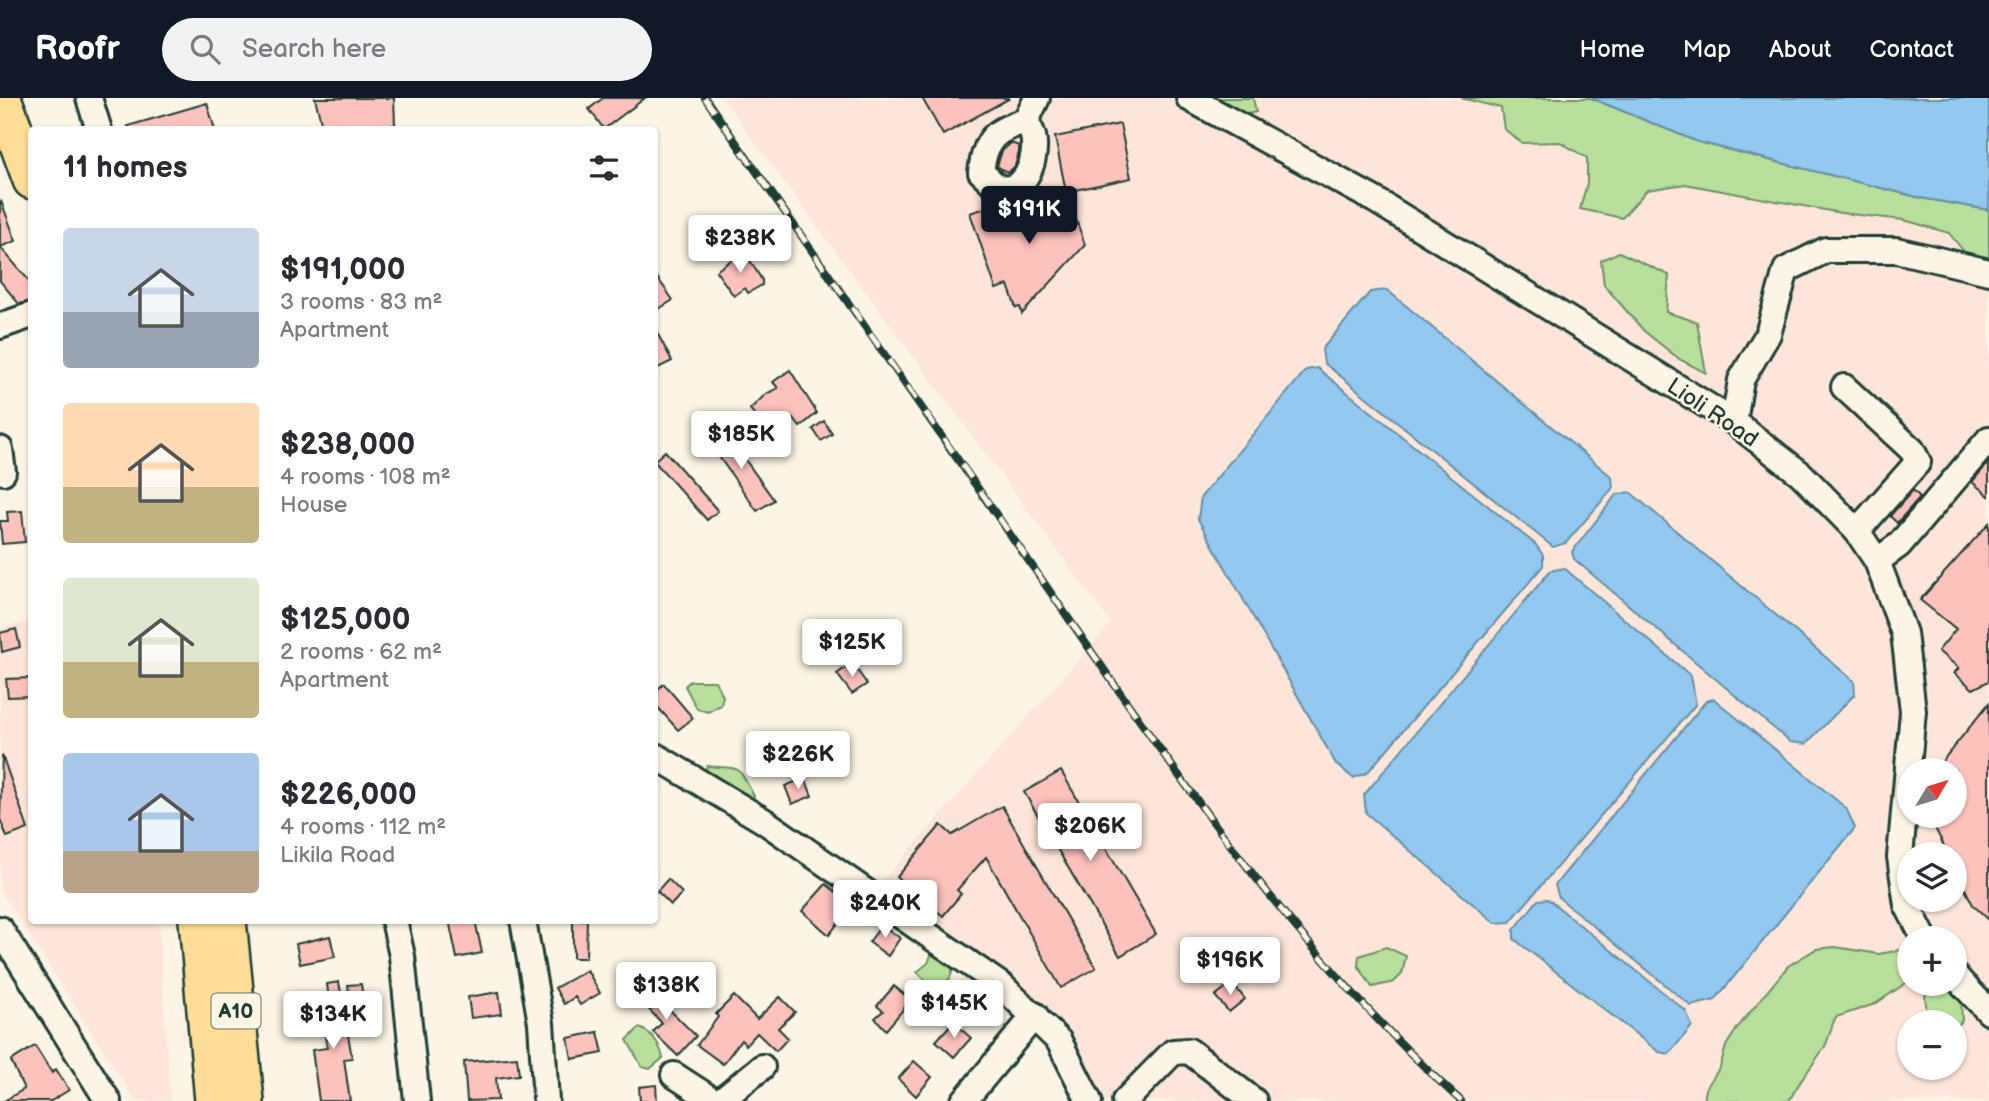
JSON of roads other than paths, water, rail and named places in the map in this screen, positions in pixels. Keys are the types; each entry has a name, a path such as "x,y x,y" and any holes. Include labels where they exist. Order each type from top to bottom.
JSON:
{"highway":[{"path":"2,98 28,169"},
{"path":"26,98 36,126"},
{"name":"A10","path":"198,924 214,1101"},
{"name":"A10","path":"227,924 245,1101"}],"street":[{"path":"89,98 98,126"},
{"path":"1026,121 1037,98"},
{"name":"Lioli Road","path":"1189,98 1375,200 1734,422 1801,474 1857,531 1877,561 1904,633 1913,711 1900,857 1907,905 1918,926"},
{"path":"1734,422 1741,380 1768,334 1786,270 1826,250 1896,250 1989,272"},
{"path":"0,326 28,316"},
{"path":"1844,387 1912,450 1917,463 1857,531"},
{"path":"1877,561 1899,545 1989,439"},
{"path":"658,757 764,821 1002,986 1059,1041 1089,1101"},
{"path":"395,924 402,957 417,1101"},
{"path":"524,924 541,1023 546,1101"},
{"path":"0,929 10,966 108,1101"},
{"path":"1967,989 1989,1012"},
{"path":"964,1101 1035,1015"},
{"path":"1125,1101 1173,1052 1189,1051 1254,1101"},
{"path":"720,1101 762,1067"},
{"path":"674,1074 714,1101"}],"water":[{"path":"1591,98 1989,98 1989,210 1921,198 1698,142"},
{"path":"1387,290 1612,477 1613,488 1566,543 1553,547 1324,363 1322,349 1370,292"},
{"path":"1317,368 1535,544 1543,555 1543,566 1367,773 1353,778 1336,764 1198,519 1201,497 1306,370"},
{"path":"1630,492 1854,681 1855,694 1806,744 1790,742 1574,559 1572,552 1616,495"},
{"path":"1564,568 1691,676 1696,704 1510,922 1495,923 1366,813 1364,795 1550,571"},
{"path":"1714,699 1846,808 1855,828 1715,1000 1691,1006 1559,898 1555,885 1706,701"},
{"path":"1548,899 1686,1011 1692,1026 1669,1054 1659,1052 1514,939 1514,930 1538,900"}],"railway":[{"path":"705,98 1186,786 1289,918 1343,982 1400,1043 1461,1101"}]}
